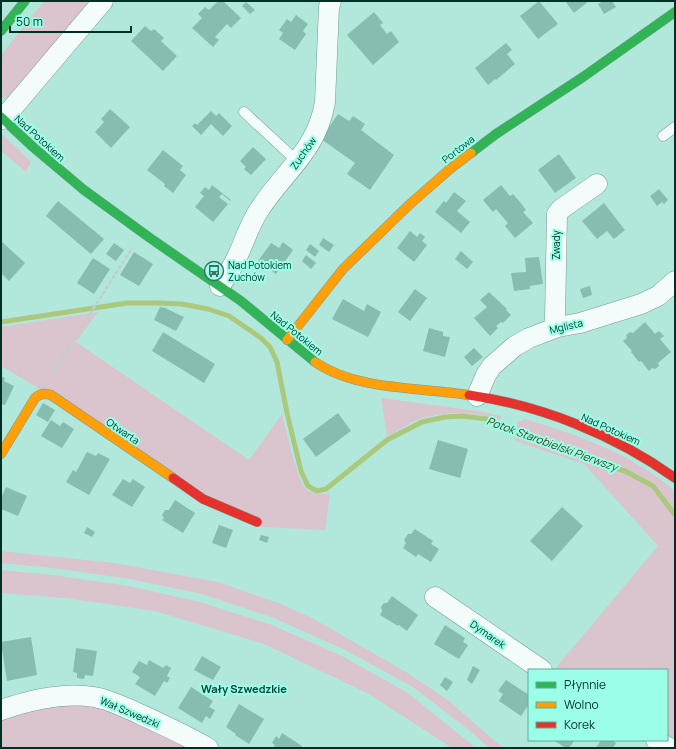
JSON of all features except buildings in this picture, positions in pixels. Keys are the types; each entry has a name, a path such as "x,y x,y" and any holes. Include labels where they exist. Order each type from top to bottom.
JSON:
{"street":[{"path":"2,30 25,1"},
{"path":"2,118 103,1"},
{"name":"Zuchów","path":"220,286 237,258 250,224 260,209 298,162 318,130 323,115 326,86 330,1"},
{"name":"Portowa","path":"287,340 343,269 409,205 450,169 496,134 583,77 675,12"},
{"name":"Nad Potokiem","path":"2,118 70,178 138,230 242,302 287,340 323,367 336,374 373,383 476,396 544,414 605,436 637,452 675,478"},
{"name":"Zwady","path":"558,326 555,319 557,214 561,209 597,184"},
{"name":"Mglista","path":"476,396 492,366 515,346 529,338 558,326 580,323 641,304 658,296 675,282"},
{"name":"Otwarta","path":"39,394 45,393 51,395 203,499 257,522"},
{"path":"1,454 35,398 39,394"},
{"name":"Dymarek","path":"435,597 541,669"},
{"name":"Wał Szwedzki","path":"1,710 40,699 75,695 93,696 104,699 143,716 208,748"},
{"path":"658,741 669,748"}],"lane":[{"path":"244,112 298,162"},
{"path":"662,136 675,128"}],"path":[{"path":"39,394 133,247"}],"shaded area":[{"path":"44,1 94,1 11,96 6,98 1,97 1,55"},
{"path":"1,133 31,162 26,172 1,151"},
{"path":"98,312 76,342 249,460 282,414 299,475 306,489 317,494 330,494 325,530 261,527 204,495 35,386 1,366 1,327"},
{"path":"381,398 478,411 501,416 500,420 481,415 462,413 442,414 414,421 387,437"},
{"path":"525,419 604,447 641,466 675,491 675,735 667,742 668,669 555,669 658,546 584,464 515,441 518,422"},
{"path":"1,551 114,563 218,582 281,604 312,618 406,672 448,700 503,748 489,748 469,730 413,687 345,650 274,618 202,594 130,579 53,568 1,563"},
{"path":"1,570 53,575 129,586 200,602 272,625 342,656 408,693 476,748 452,748 369,694 264,644 155,611 65,598 1,593"},
{"path":"93,701 201,748 1,748 1,714"}],"waterway":[{"name":"Potok Starobielski Pierwszy","path":"1,322 127,303 182,304 208,309 229,316 261,338 270,347 277,362 287,413 301,471 308,486 317,491 326,489 387,440 422,422 445,417 462,416 487,419 593,461 625,471 653,486 675,515"}],"traffic: fast":[{"path":"1,31 25,1"},
{"path":"471,153 496,134 583,77 675,12"},
{"path":"1,117 33,147 84,190 241,301 315,362"}],"traffic: slow":[{"path":"287,340 343,269 409,205 450,169 471,153"},
{"path":"315,362 332,371 369,383 469,395"},
{"path":"1,454 35,398 41,394 47,394 51,395 173,478"}],"traffic: jam":[{"path":"469,395 524,407 577,424 628,448 675,478"},
{"path":"173,478 203,499 257,522"}],"place":[{"name":"Nad Potokiem Zuchów","path":"214,271"}],"district":[{"name":"Wały Szwedzkie","path":"244,689"}]}
